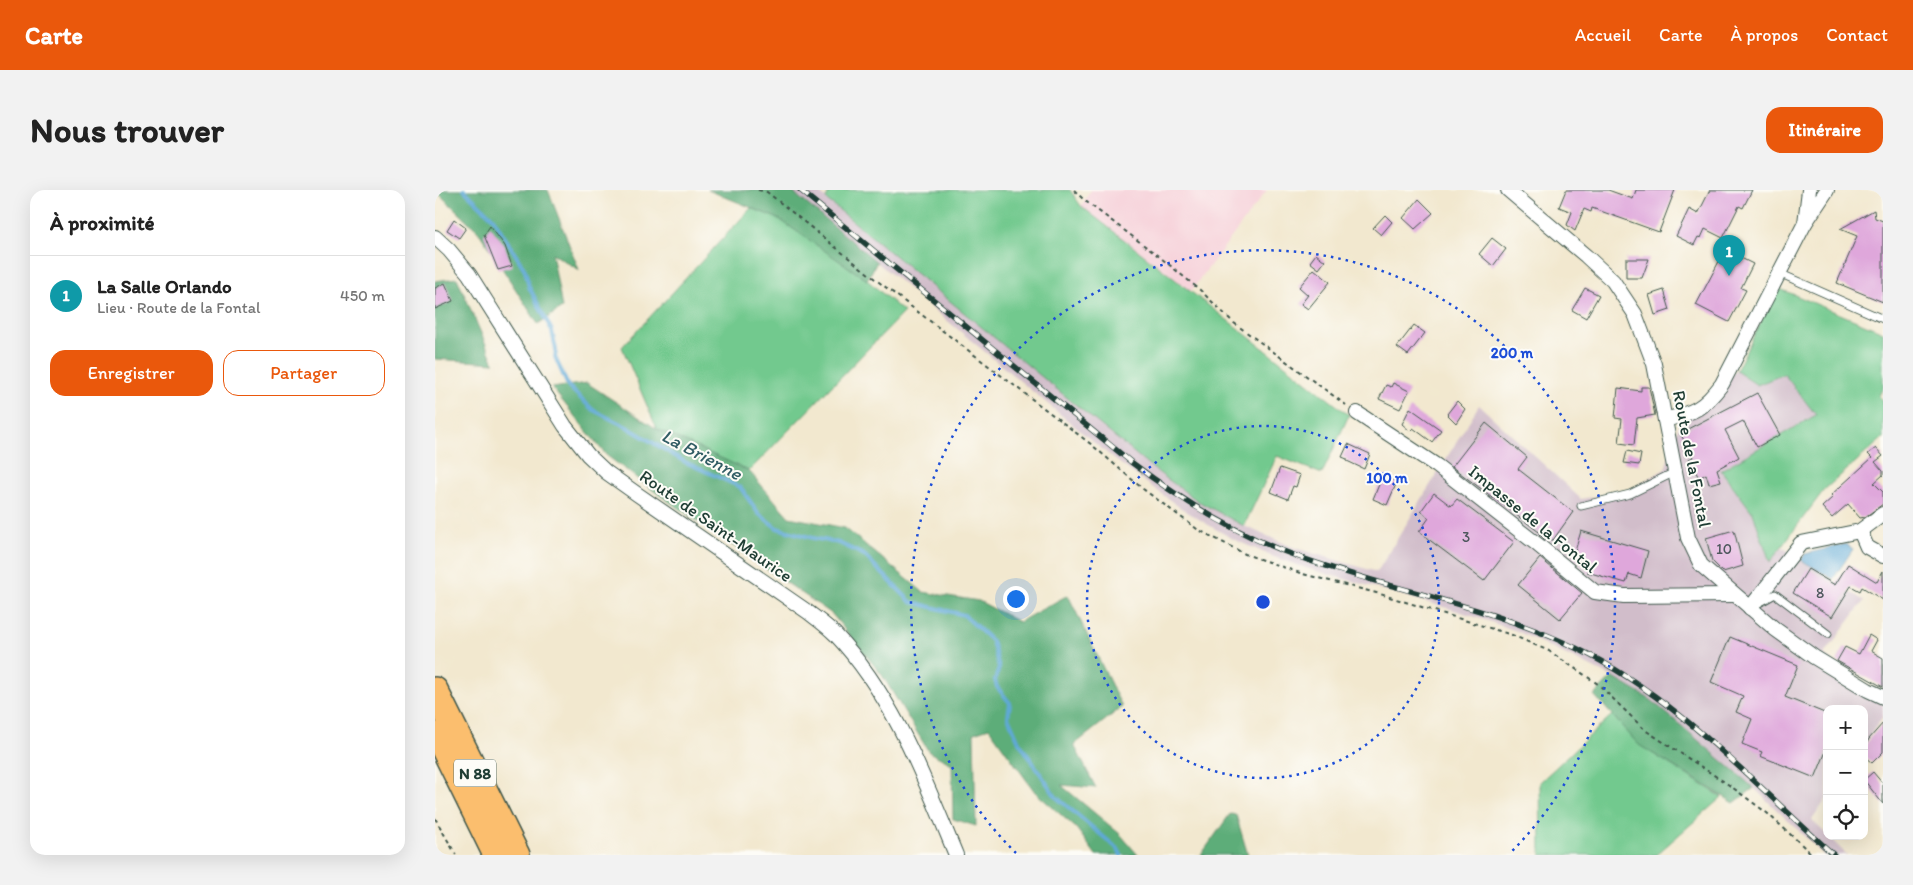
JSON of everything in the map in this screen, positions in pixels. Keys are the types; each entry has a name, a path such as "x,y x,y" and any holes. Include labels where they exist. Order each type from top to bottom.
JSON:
{"highway":[{"name":"N 88","path":"435,690 517,855"},
{"name":"N 88","path":"435,730 496,855"}],"street":[{"name":"Route de la Fontal","path":"1508,190 1587,256 1613,281 1635,314 1654,364 1688,538 1701,566 1749,608 1814,657 1883,697"},
{"path":"1805,223 1809,190"},
{"path":"1665,420 1691,413 1711,398 1722,384 1805,223 1827,190"},
{"name":"Route de Saint-Maurice","path":"435,237 449,250 469,274 565,426 588,455 606,472 808,612 833,632 851,653 883,699 905,738 956,855"},
{"name":"Impasse de la Fontal","path":"1357,414 1437,466 1539,545 1595,592 1624,596 1734,595"},
{"path":"1749,608 1801,543 1861,531 1883,514"},
{"path":"1861,531 1867,547 1883,556"}],"lane":[{"path":"1779,274 1883,319"},
{"path":"1581,506 1630,494 1675,472"},
{"path":"1749,608 1775,594 1828,634"}],"path":[{"path":"758,190 767,192 875,280 1092,445 1143,489 1197,529 1245,554 1303,574 1380,594 1512,635 1549,652 1598,684 1645,730 1729,785 1767,813 1813,855"},
{"path":"1074,190 1084,200 1200,290 1234,323 1357,414"},
{"path":"435,818 456,855"}],"shaded area":[{"path":"790,190 816,190 1155,470 1198,501 1244,526 1295,548 1377,572 1479,405 1581,499 1630,490 1665,469 1683,412 1736,371 1757,384 1784,374 1817,415 1721,470 1753,513 1770,562 1782,547 1864,601 1824,655 1883,702 1883,716 1868,738 1868,705 1823,705 1823,804 1812,820 1823,831 1823,840 1832,840 1847,855 1824,855 1754,788 1651,700 1612,677 1517,631 1461,612 1306,568 1274,557 1235,540 1178,506 1114,459"},
{"path":"1091,190 1267,190 1191,291 1081,206"}],"green space":[{"path":"435,190 548,190 579,270 552,253 562,308 538,324 478,231"},
{"path":"708,190 790,190 877,262 867,280 779,219"},
{"path":"830,190 1070,190 1081,206 1349,415 1322,474 1277,456 1244,526 1198,501 1155,470 826,199"},
{"path":"751,208 779,219 867,280 904,312 749,471 657,429 622,347"},
{"path":"457,278 494,363 435,359 435,281"},
{"path":"1778,288 1883,332 1883,387 1879,396 1883,400 1883,438 1824,490 1770,562 1753,513 1721,470 1816,415 1784,374 1757,385 1736,371"},
{"path":"587,383 657,429 749,471 789,517 845,528 923,592 979,601 1019,622 1068,595 1122,707 1074,745 1096,788 1061,785 1120,834 1138,855 1096,855 1076,828 1035,792 989,728 974,733 976,826 953,819 952,764 929,752 882,675 832,614 658,494 606,455 552,388"},
{"path":"1612,677 1651,700 1754,788 1734,803 1639,745 1594,695"},
{"path":"1612,715 1639,745 1722,797 1656,855 1541,855 1540,782"},
{"path":"1230,814 1236,815 1248,855 1201,855"}],"water":[{"path":"1846,544 1853,549 1833,579 1801,560 1805,554"}],"building":[{"path":"1566,190 1608,190 1633,199 1636,190 1675,190 1659,232 1592,208 1591,212 1584,209 1575,231 1567,225 1572,212 1559,207"},
{"path":"1710,190 1752,190 1743,208 1739,206 1723,238 1705,229 1701,238 1698,237 1694,245 1676,236 1689,209 1698,214"},
{"path":"1419,199 1433,213 1415,229 1403,218"},
{"path":"1874,210 1875,218 1883,221 1883,302 1837,283 1857,236 1840,229"},
{"path":"1385,215 1392,222 1381,235 1373,228"},
{"path":"454,219 466,228 459,238 447,230"},
{"path":"490,226 505,246 512,266 498,270 484,235"},
{"path":"1492,238 1506,249 1493,266 1479,254"},
{"path":"1725,250 1753,264 1741,288 1746,290 1729,322 1696,305"},
{"path":"1316,254 1325,261 1319,269 1310,262"},
{"path":"1626,259 1649,259 1642,278 1626,278"},
{"path":"1314,269 1330,282 1308,309 1301,304 1308,295 1299,287"},
{"path":"445,283 453,301 435,309 435,288"},
{"path":"1585,288 1599,295 1586,318 1572,310"},
{"path":"1664,290 1670,310 1655,315 1649,295"},
{"path":"1414,325 1425,333 1408,355 1397,347"},
{"path":"1393,383 1409,391 1400,409 1379,399 1386,385 1391,387"},
{"path":"1641,387 1649,387 1655,415 1637,418 1634,445 1619,443 1622,419 1615,418 1618,388 1641,391"},
{"path":"1757,393 1780,435 1757,447 1743,421 1725,430 1739,457 1717,469 1721,481 1709,484 1706,474 1699,478 1689,459 1693,457 1680,433"},
{"path":"1457,401 1465,409 1456,423 1447,414"},
{"path":"1410,408 1441,430 1432,442 1413,428 1410,431 1402,424"},
{"path":"1486,423 1527,457 1518,469 1573,512 1553,540 1544,539 1539,532 1452,467"},
{"path":"1348,444 1370,454 1364,469 1342,457"},
{"path":"1876,448 1883,456 1875,462 1883,471 1883,475 1874,483 1883,492 1883,504 1865,517 1860,518 1848,504 1832,518 1822,507 1833,497 1831,495 1872,458 1868,454"},
{"path":"1627,451 1641,454 1639,465 1624,463"},
{"path":"1280,468 1300,475 1296,487 1293,486 1288,499 1271,492"},
{"path":"1383,475 1397,482 1387,505 1373,499"},
{"path":"1434,493 1451,506 1457,499 1514,542 1484,581 1419,532 1429,518 1421,511"},
{"path":"1734,530 1743,566 1723,572 1712,561 1706,538"},
{"path":"1581,531 1648,551 1641,578 1629,574 1626,583 1587,572 1589,563 1573,558"},
{"path":"1540,558 1582,593 1560,619 1518,585"},
{"path":"1848,564 1877,582 1883,571 1883,600 1862,587 1860,591 1851,586 1832,617 1793,593 1808,569 1835,585"},
{"path":"1869,635 1877,640 1871,651 1883,658 1883,687 1837,661 1845,647 1859,654"},
{"path":"1730,637 1798,665 1785,697 1823,712 1823,759 1815,778 1760,756 1762,752 1742,744 1752,719 1736,712 1743,696 1711,682"},
{"path":"1883,723 1883,752 1872,763 1868,760 1869,739"},
{"path":"1873,772 1883,784 1883,804 1868,785 1868,776"}],"waterway":[{"name":"La Brienne","path":"464,190 493,218 525,270 529,287 552,331 556,350 555,357 568,386 593,410 627,427 685,462 740,487 759,514 777,528 839,543 864,555 911,602 964,615 992,641 999,668 995,680 997,687 1010,703 1008,717 1019,742 1056,797 1118,849 1121,855"}],"railway":[{"path":"800,190 1131,462 1188,502 1248,536 1291,554 1506,620 1576,648 1613,668 1647,691 1712,742 1834,855"}],"place":[{"name":"La Salle Orlando","path":"1729,276"}]}
